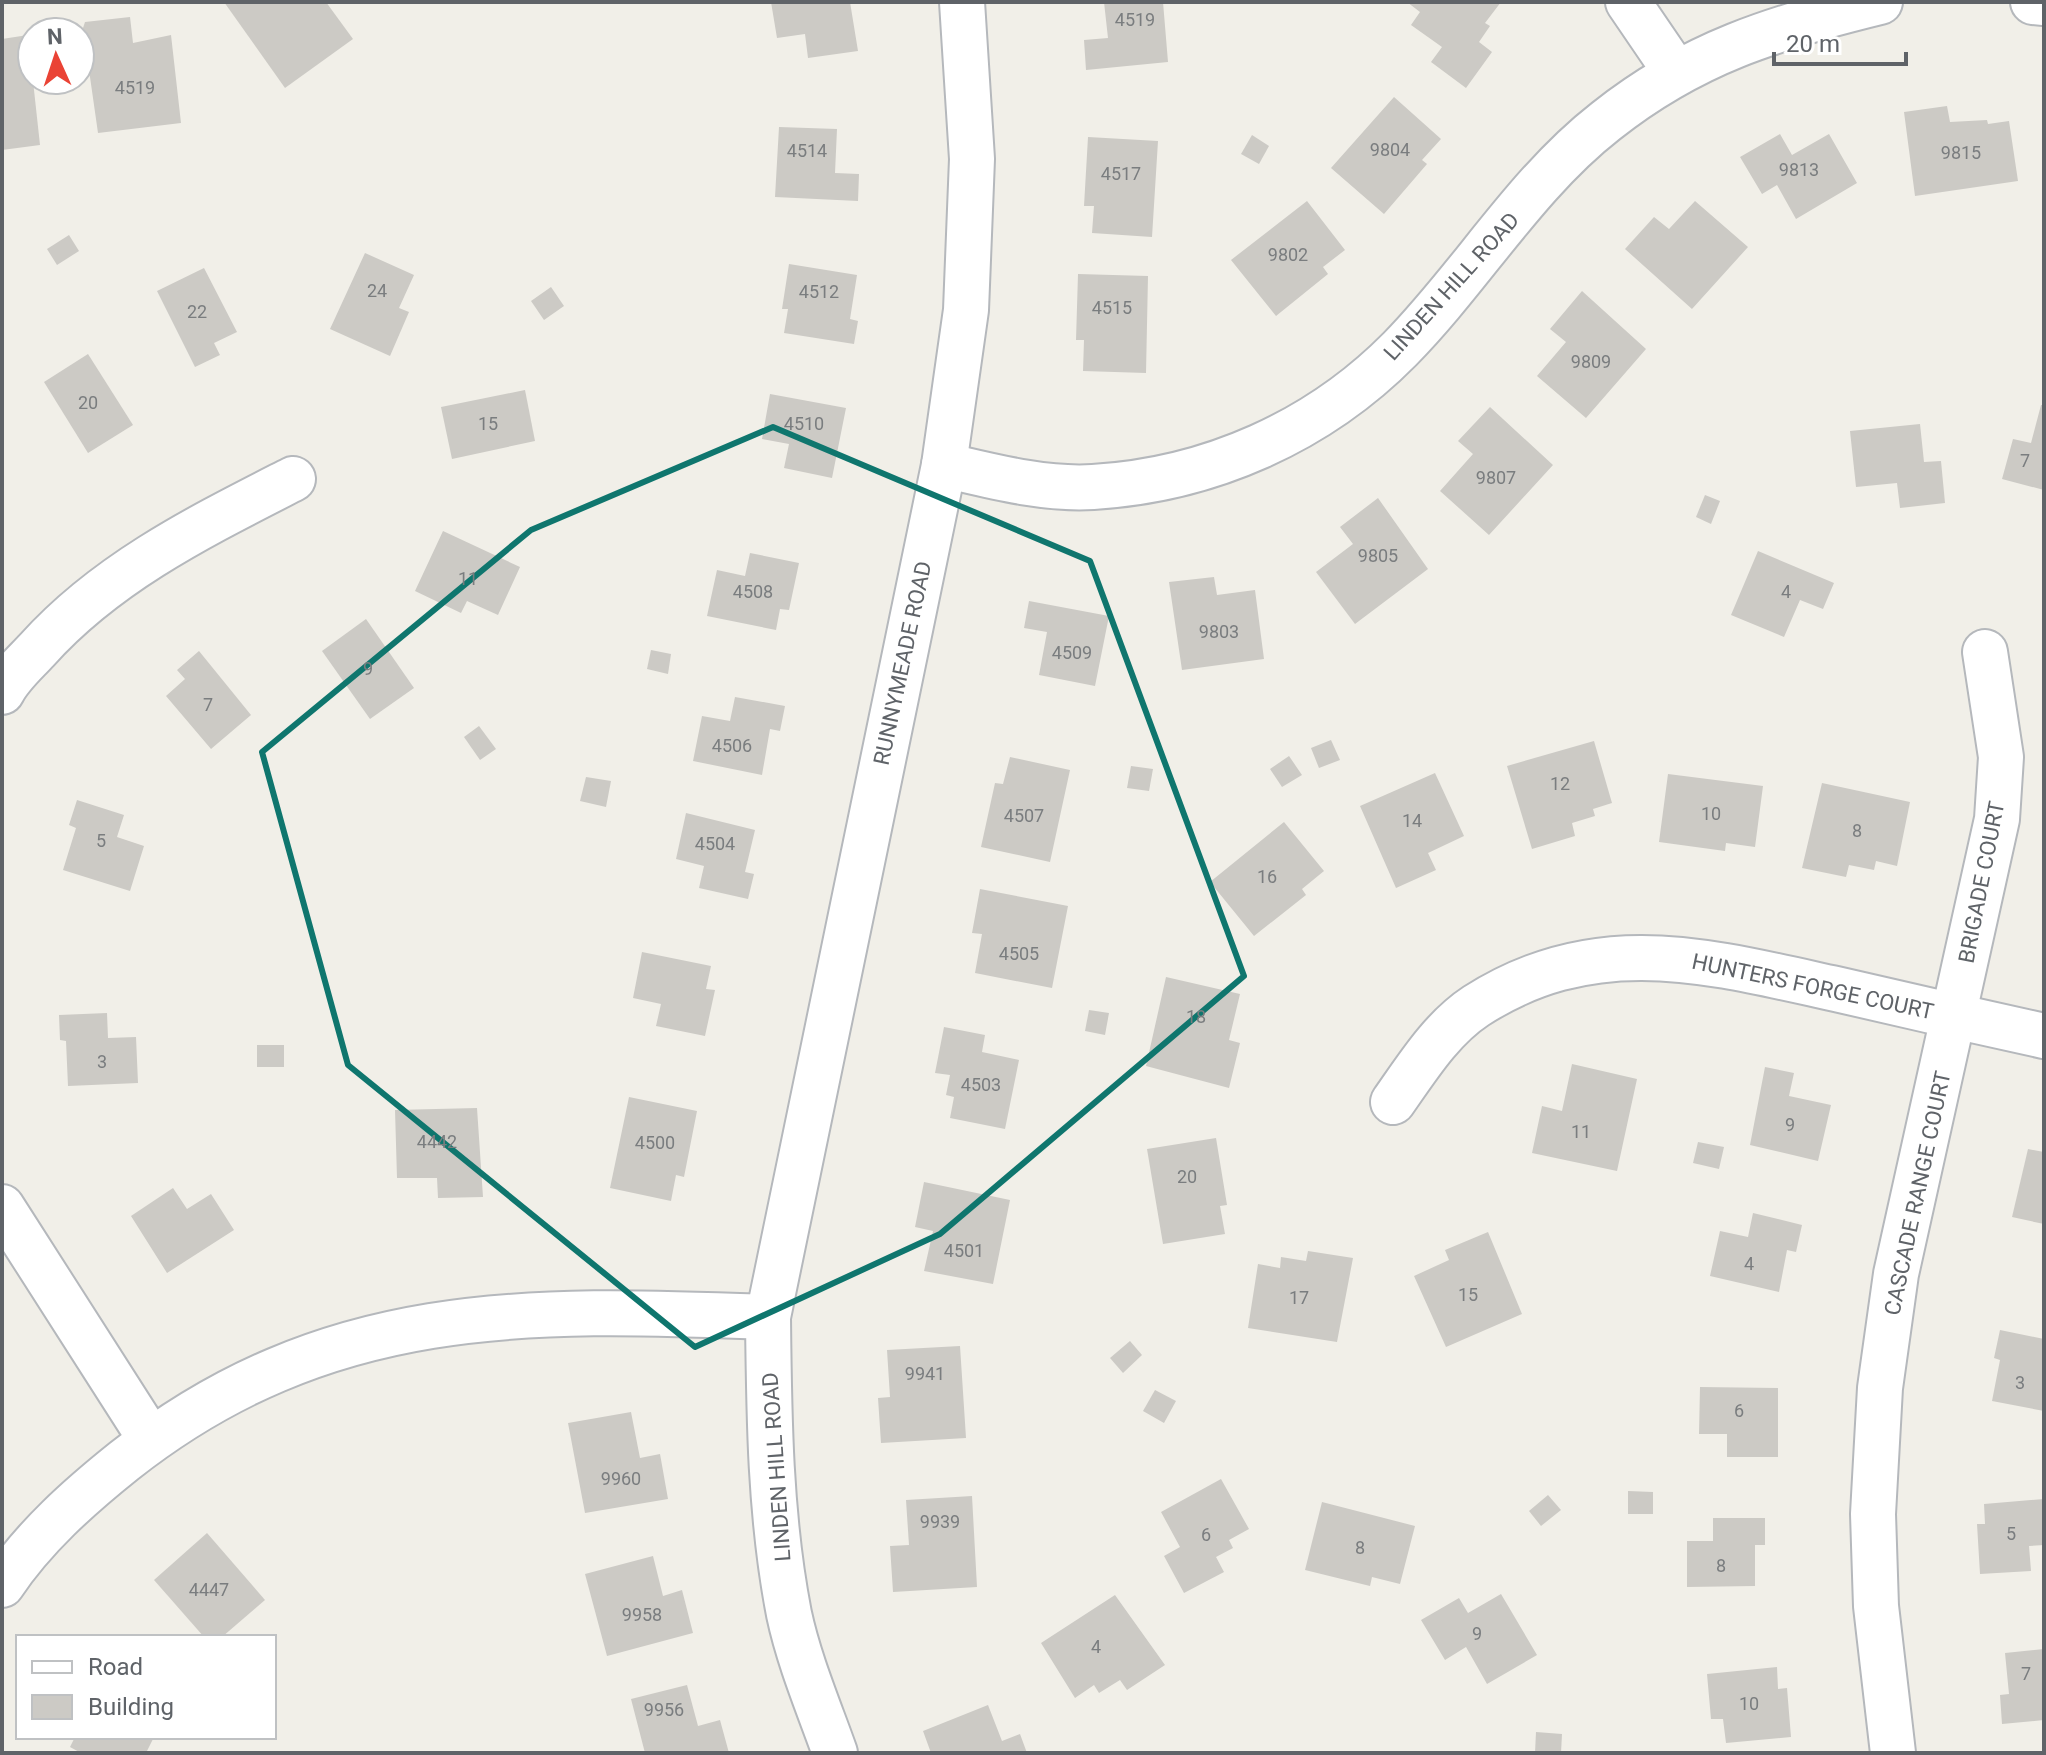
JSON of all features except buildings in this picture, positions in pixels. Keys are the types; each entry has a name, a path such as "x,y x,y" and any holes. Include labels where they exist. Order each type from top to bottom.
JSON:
{"street":[{"name":"RUNNYMEADE ROAD","path":"768,1317 944,465 966,310 972,159 962,2"},
{"path":"1628,2 1675,71"},
{"name":"LINDEN HILL ROAD","path":"944,465 1016,481 1092,488 1165,476 1234,459 1289,434 1341,399 1399,350 1540,184 1604,122 1675,71 1783,26 1880,2"},
{"path":"2033,2 2044,3"},
{"path":"2,692 57,627 129,569 207,523 293,479"},
{"name":"BRIGADE COURT","path":"1955,1016 1997,819 2001,757 1985,652"},
{"name":"HUNTERS FORGE COURT","path":"1393,1102 1430,1050 1474,1007 1532,976 1643,956 1705,960 2044,1036"},
{"name":"CASCADE RANGE COURT","path":"1893,1753 1876,1606 1873,1514 1880,1388 1896,1274 1955,1016"},
{"path":"2,1207 151,1440"},
{"path":"2,1585 16,1564 82,1494 151,1440 216,1399 310,1354 393,1332 495,1315 617,1311 768,1317"},
{"name":"LINDEN HILL ROAD","path":"768,1317 769,1422 776,1532 790,1617 835,1753"}],"highlighted area":[{"path":"773,427 1090,561 1244,976 940,1234 695,1347 348,1065 262,752 531,530"}]}
